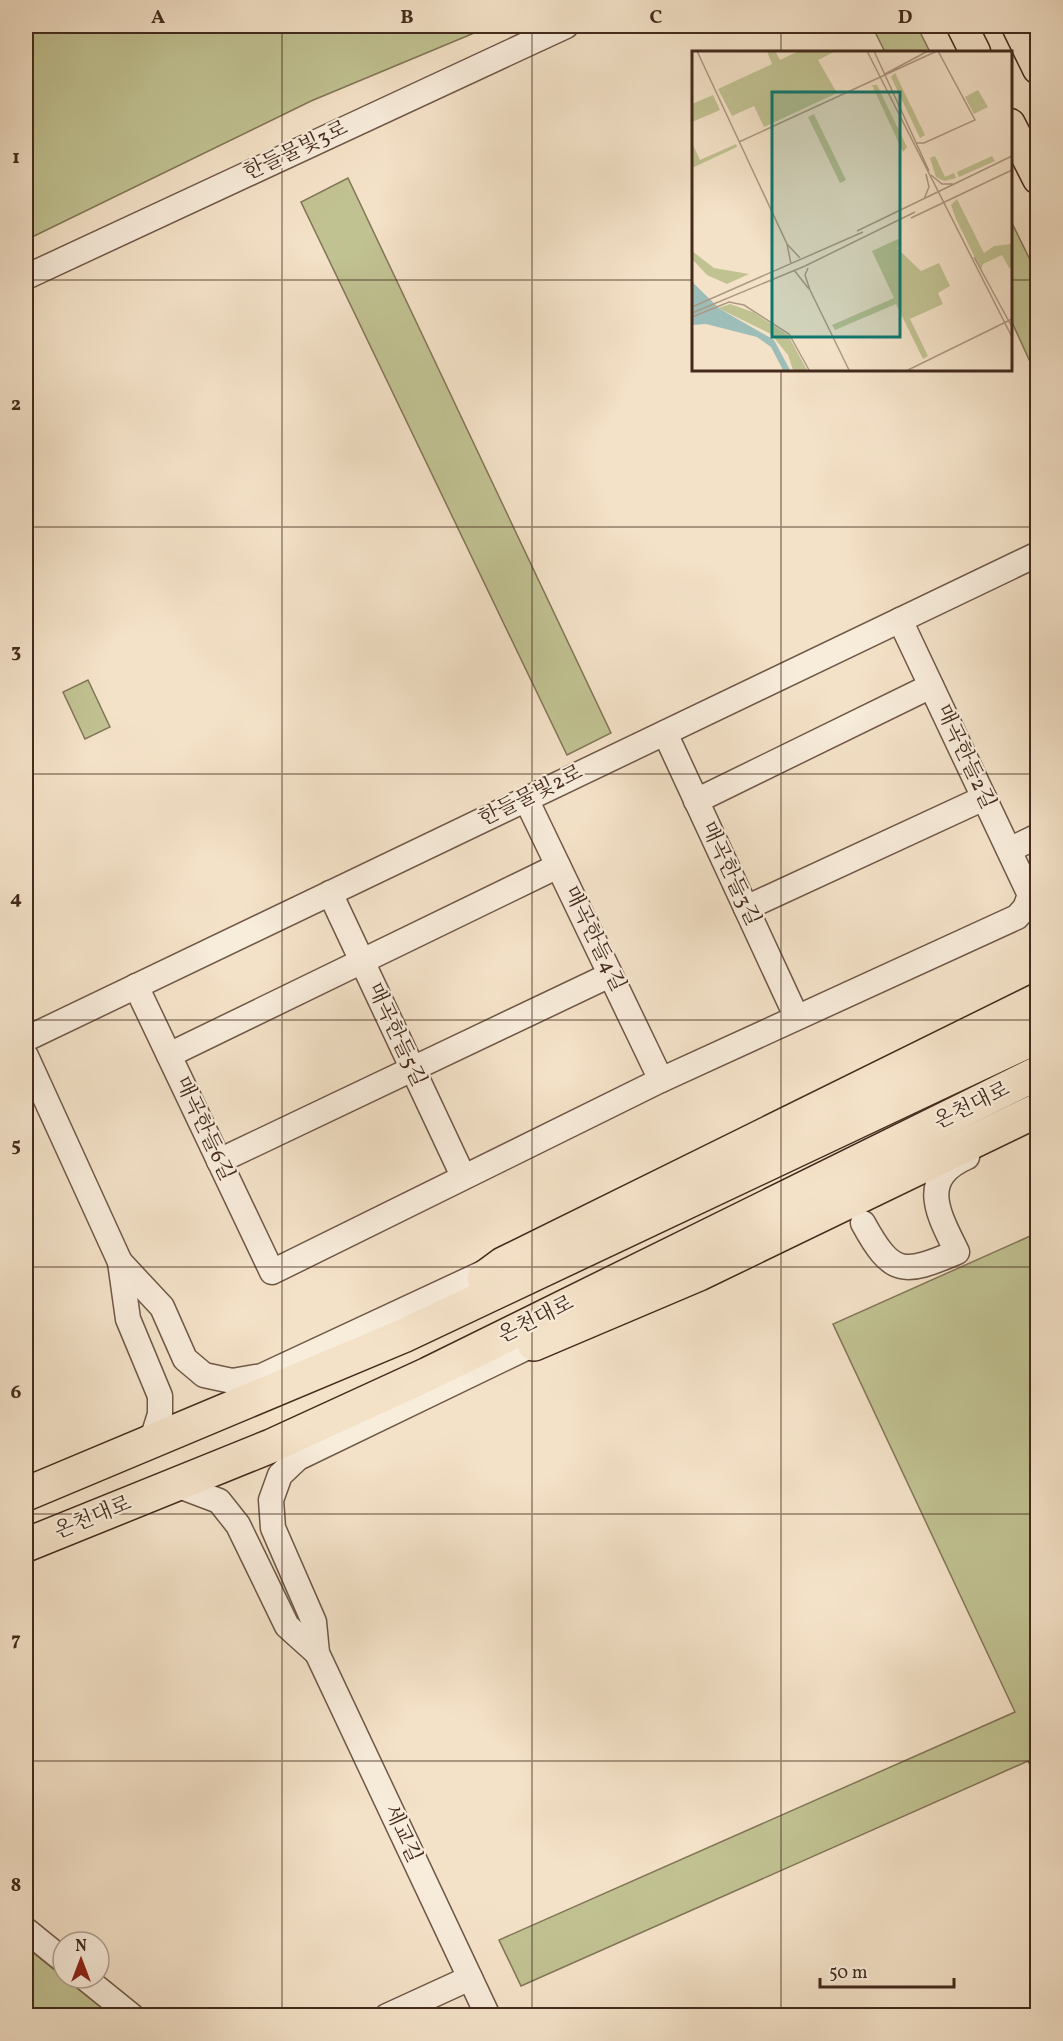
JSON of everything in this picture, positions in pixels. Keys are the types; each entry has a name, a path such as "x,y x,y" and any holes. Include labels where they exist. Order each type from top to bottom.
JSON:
{"highway":[{"path":"404,1336 503,1264 1038,1000"},
{"name":"온천대로","path":"26,1494 404,1336 1038,1036"},
{"name":"온천대로","path":"26,1545 271,1446 428,1374 1038,1073"},
{"path":"428,1374 534,1344 699,1274 832,1209 866,1207 1038,1110"}],"main road":[{"path":"962,26 974,51"},
{"path":"1017,26 1038,69"},
{"path":"1012,126 1038,179"}],"street":[{"name":"한들물빛3로","path":"26,277 566,26"},
{"name":"한들물빛2로","path":"26,1039 1037,554"},
{"name":"매곡한들2길","path":"796,1016 1017,917 1030,895 900,620"},
{"path":"696,801 931,686"},
{"name":"매곡한들3길","path":"665,732 796,1016"},
{"path":"746,908 984,798"},
{"name":"매곡한들4길","path":"526,799 661,1080"},
{"path":"1009,850 1038,836"},
{"path":"169,1055 558,866"},
{"name":"매곡한들5길","path":"330,893 463,1176"},
{"path":"219,1161 610,975"},
{"name":"매곡한들6길","path":"136,986 272,1272 463,1176"},
{"path":"463,1176 796,1016"},
{"path":"26,1056 120,1262 128,1319 160,1396 160,1414 154,1432 140,1446"},
{"path":"866,1207 880,1254 901,1266 919,1269 957,1252 940,1217 935,1199 938,1179 953,1163 1038,1125"},
{"path":"120,1262 162,1307 185,1359 204,1375 232,1381 262,1376 503,1264"},
{"path":"317,1653 314,1623 273,1528 271,1500 280,1475 298,1458 534,1344"},
{"path":"174,1484 219,1501 238,1525 287,1626 317,1653"},
{"name":"세교길","path":"317,1653 488,2016"},
{"path":"26,1930 51,1950"},
{"path":"387,2016 470,1978"},
{"path":"100,1990 132,2016"}],"green space":[{"path":"26,26 491,26 311,101 26,240"},
{"path":"872,26 917,26 930,51 884,51"},
{"path":"348,178 611,733 567,755 301,202"},
{"path":"1012,223 1037,274 1037,377 1012,322"},
{"path":"88,680 110,727 85,739 63,692"},
{"path":"1037,1233 1037,1780 1028,1761 521,1986 499,1940 1015,1712 833,1324"},
{"path":"26,1947 51,1967 51,1990 80,1990 111,2015 26,2015"}]}
